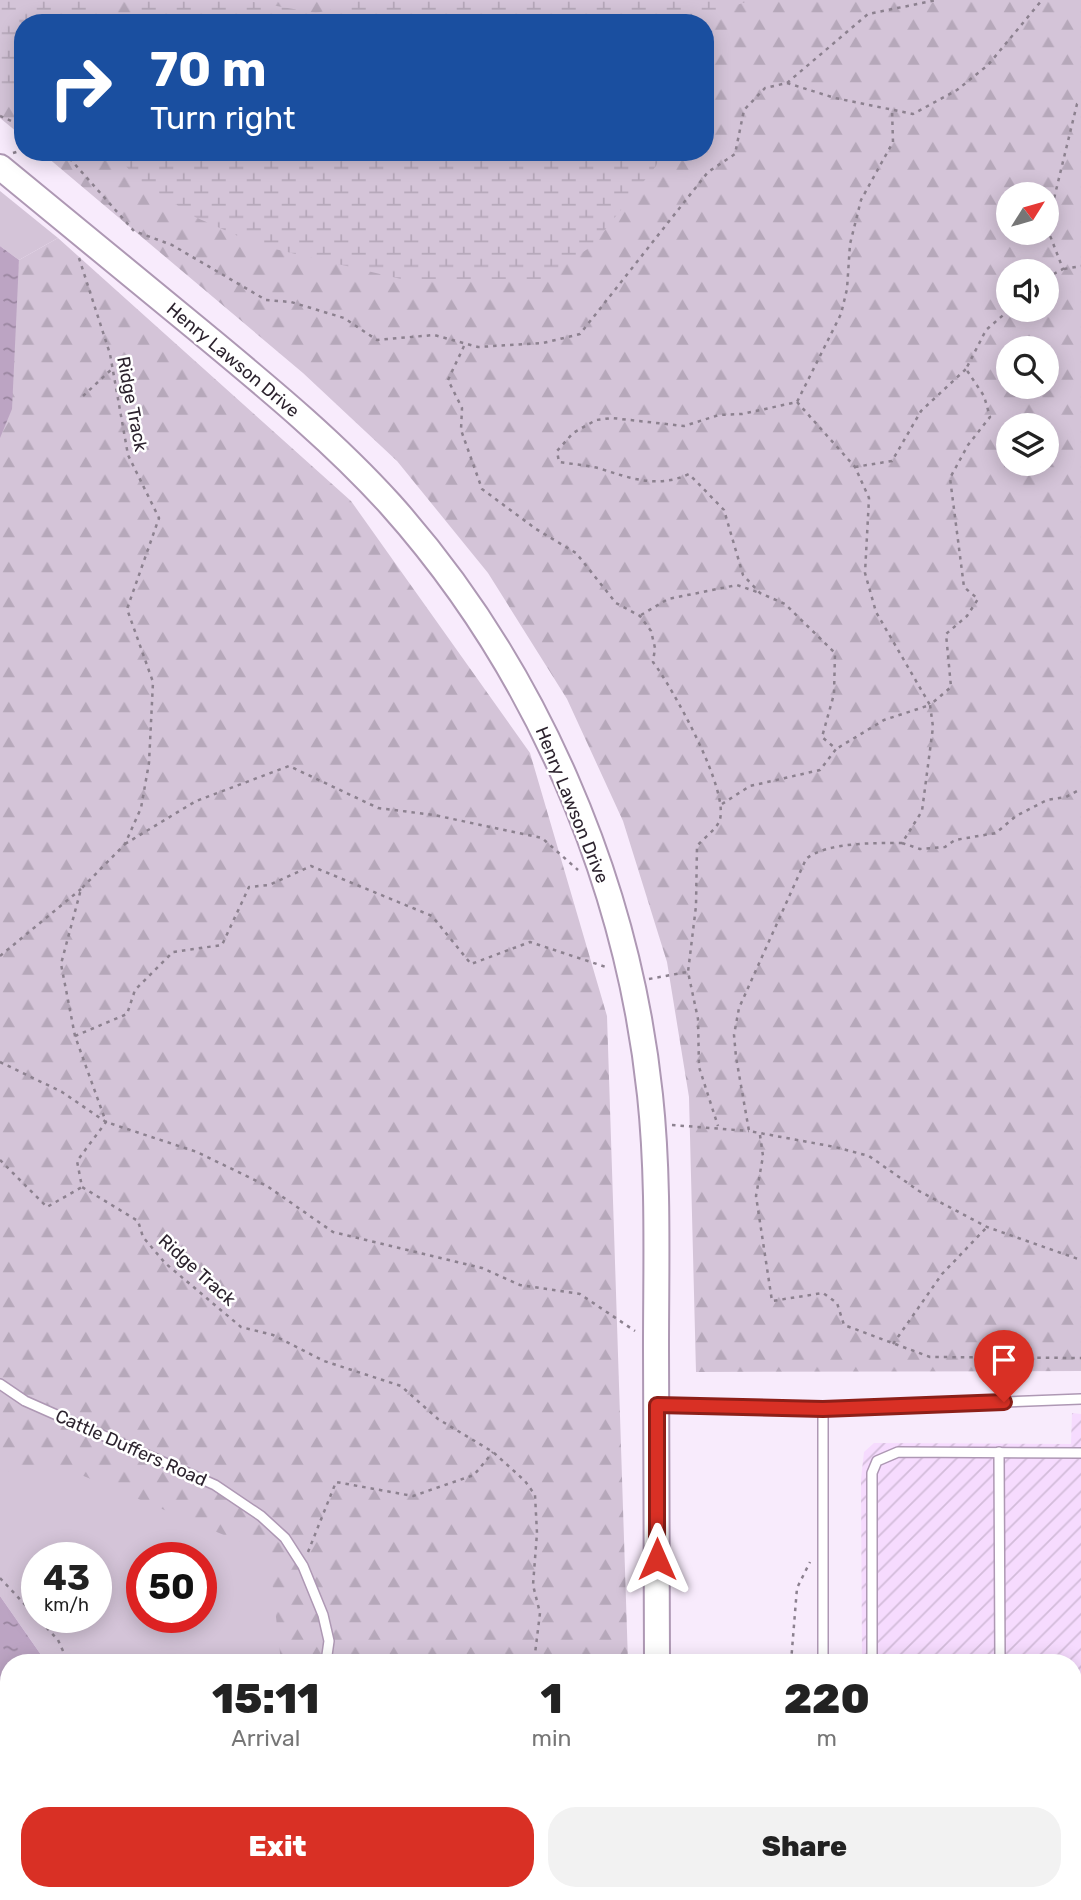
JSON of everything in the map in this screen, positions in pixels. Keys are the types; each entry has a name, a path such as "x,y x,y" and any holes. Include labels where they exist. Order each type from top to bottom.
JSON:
{"main road":[{"name":"Henry Lawson Drive","path":"0,167 330,443 393,508 453,584 521,689 558,764 596,856 622,976 647,1070 653,1123 657,1654"}],"lane":[{"name":"Cattle Duffers Road","path":"0,1384 25,1402 215,1485 261,1516 285,1538 303,1566 323,1615 329,1641 327,1654"},
{"path":"657,1405 823,1409 1081,1399"},
{"path":"823,1409 823,1654"},
{"path":"872,1654 873,1473 877,1461 898,1452 1081,1453"},
{"path":"999,1452 1000,1654"}],"path":[{"path":"72,161 134,231 172,245 266,300 291,302 344,318 377,340 434,335 464,346 543,343 580,334 708,172 735,154 744,110 765,88 787,83 867,14 937,0"},
{"path":"787,83 835,98 913,114 957,90 988,65 1042,0"},
{"path":"1063,269 1049,233 1051,211 1077,104 1081,101"},
{"path":"797,402 841,314 847,289 850,244 862,200 893,142 892,110"},
{"name":"Ridge Track","path":"74,227 79,258 114,367 128,455 159,518 127,609 153,682 149,763 141,808 125,844 81,889 61,964 75,1036 106,1122"},
{"path":"1059,271 1081,266"},
{"path":"855,467 892,461 921,411 966,369 986,330 996,321"},
{"path":"464,346 448,380 462,408 461,430 482,489 536,529 576,553 616,603 640,616 651,631 655,648 653,662 669,684 707,759 722,804 719,822 697,846 696,906 688,972 698,1018 699,1067 718,1126"},
{"path":"83,396 114,367"},
{"path":"722,804 750,786 820,770 836,749 884,720 930,705 951,687 946,634 967,616 978,599 964,587 950,478 968,445 990,417 984,396 966,369"},
{"path":"797,402 855,467 869,498 866,573 876,612 930,705 933,727 922,811 902,843"},
{"path":"760,593 743,575 724,510 689,474 675,481 649,483 594,467 559,462 557,451 573,433 596,420 612,418 684,426 719,415 742,415 797,402"},
{"path":"640,616 668,599 737,585 785,604 835,653 834,694 822,737 836,749"},
{"path":"125,844 169,815 236,784 289,766 378,808 434,815 482,828 542,838 583,874"},
{"path":"748,1131 735,1046 739,1009 802,865 810,855 861,844 902,843 920,849 945,847 955,840 996,833 1016,816 1047,800 1066,797 1081,789"},
{"path":"75,1036 127,1014 135,990 173,952 222,945 249,887 269,885 311,866 432,916 471,964 530,942 622,976 688,972"},
{"path":"0,956 81,889"},
{"path":"608,957 622,976"},
{"path":"0,1062 62,1092 106,1122 197,1152 267,1186 333,1232 482,1268 520,1285 580,1294 622,1321 656,1349"},
{"path":"0,1160 47,1207 82,1187 76,1161 106,1122"},
{"path":"653,1123 718,1126 835,1147 869,1156 919,1191 987,1227 1081,1260"},
{"path":"760,1135 763,1156 756,1196 772,1301 823,1293 836,1303 844,1325 930,1357 1081,1358"},
{"name":"Ridge Track","path":"82,1187 138,1221 143,1237 165,1263 241,1327 273,1335 324,1361 401,1386 438,1419 493,1451 525,1481 535,1495 537,1533 533,1585 540,1614 535,1654"},
{"path":"893,1345 942,1274 987,1227"},
{"path":"303,1566 336,1482 413,1496 474,1475 493,1451"},
{"path":"792,1654 797,1588 821,1540"},
{"path":"0,1578 58,1640 64,1654"}],"shaded area":[{"path":"1072,1413 1081,1414 1081,1654 862,1654 861,1479 864,1452 874,1443 1071,1444"}],"green space":[{"path":"0,0 1081,0 1081,1371 696,1372 689,1097 667,962 623,821 567,699 488,573 397,461 303,373 52,161 714,161 714,14 14,14 14,130 0,118"},
{"path":"0,0 101,0 97,14 14,14 14,90 0,89"},
{"path":"130,0 242,0 316,13 352,5 356,0 752,0 709,14 138,14"},
{"path":"122,161 658,161 592,246 543,279 401,279 258,245 195,217 136,178"},
{"path":"0,191 58,238 19,260 0,246"},
{"path":"58,238 351,501 530,753 607,1016 628,1654 280,1654 269,1554 67,1469 0,1472 0,413 19,260"},
{"path":"0,1368 333,1530 357,1654 40,1654 26,1633 112,1633 112,1542 21,1542 21,1626 0,1596"}],"water":[{"path":"0,246 19,260 12,409 0,438"},
{"path":"0,1596 21,1626 21,1633 26,1633 40,1654 0,1654"}],"route":[{"path":"657,1559 657,1405 718,1404 823,1409 1004,1402"}]}
